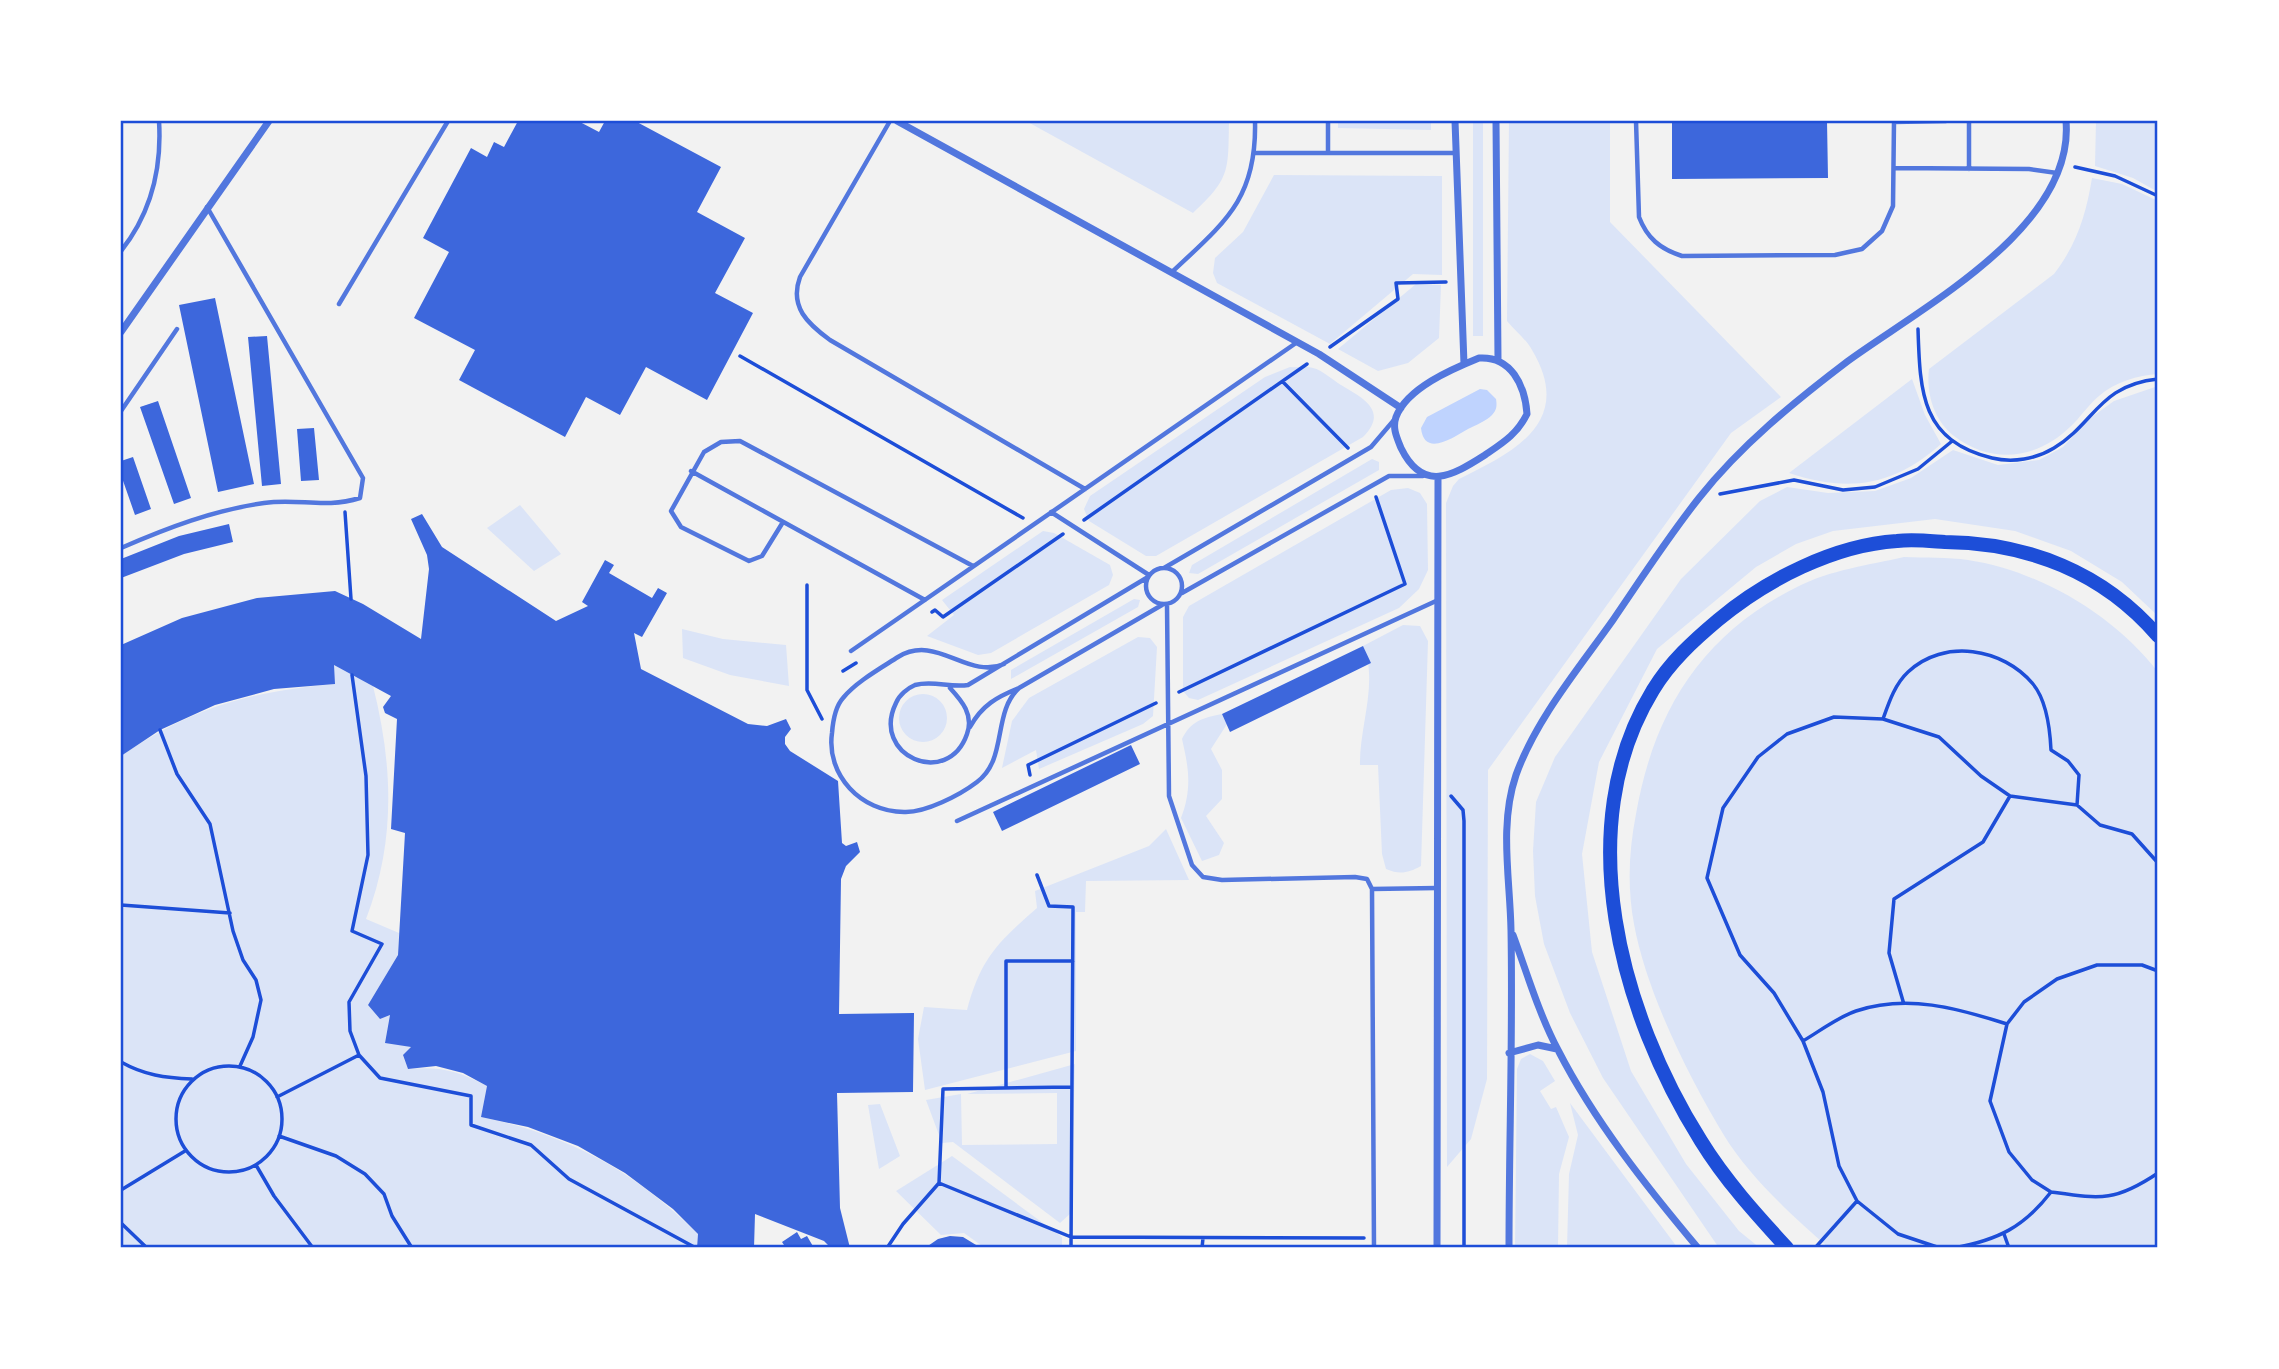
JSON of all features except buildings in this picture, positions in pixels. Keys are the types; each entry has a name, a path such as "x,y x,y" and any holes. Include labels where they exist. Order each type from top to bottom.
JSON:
{"highway":[{"path":"1787,1248 1730,1183 1700,1139 1641,1020 1619,945 1612,894 1610,835 1618,777 1633,730 1653,690 1685,647 1738,604 1813,562 1857,547 1897,541 1985,542 2026,551 2092,579 2147,622 2158,636"}],"street":[{"path":"121,331 269,121"},
{"path":"897,121 1320,354 1401,408"},
{"path":"1455,121 1464,364"},
{"path":"1496,121 1498,359 1521,384 1527,414 1520,428 1472,463 1438,477 1427,476 1413,467 1395,433 1396,416 1401,408 1409,398 1464,364 1479,358 1498,359"},
{"path":"1509,1248 1511,928 1506,859 1508,809 1525,753 1571,680 1695,502 1741,451 1779,415 1917,313 2011,239 2048,194 2058,173 2065,156 2066,121"},
{"path":"1437,1248 1438,477"},
{"path":"1511,928 1557,1049 1615,1142 1698,1248"},
{"path":"1509,1053 1538,1045 1557,1049"}],"lane":[{"path":"121,251 141,221 156,181 159,121"},
{"path":"340,304 448,121"},
{"path":"890,121 800,278 796,296 802,315 830,340 1085,489"},
{"path":"1172,272 1230,215 1248,181 1256,153 1255,121"},
{"path":"1328,121 1328,153"},
{"path":"1636,121 1639,217 1659,247 1682,256 1835,255 1861,249 1873,241 1889,219 1893,206 1894,121 1946,121"},
{"path":"1969,121 1969,169"},
{"path":"1256,153 1455,153"},
{"path":"1894,168 2029,169 2058,173"},
{"path":"121,548 178,523 266,503 337,505 360,498 363,478 206,207"},
{"path":"121,411 177,329"},
{"path":"851,651 1296,343"},
{"path":"1396,416 1371,447 968,685 950,688 932,682 914,686 899,697 891,714 891,732 899,749 914,760 932,763 950,758 964,745 979,710 996,698 1019,688 1164,605 1176,601 1181,593 1389,476 1427,476"},
{"path":"783,522 762,556 754,561 681,527 673,517 672,504 704,452 712,446 740,442 973,566"},
{"path":"691,471 925,600"},
{"path":"1051,512 1149,576"},
{"path":"1164,568 1174,570 1181,578 1181,593"},
{"path":"1149,576 1146,587 1149,597 1164,605"},
{"path":"957,821 1436,601"},
{"path":"1164,605 1169,796 1192,865 1203,877 1222,880 1355,877 1367,879 1372,889 1374,1248"},
{"path":"1004,664 982,667 931,649 909,651 844,697 838,705 832,731 832,757 842,781 861,798 894,811 916,811 972,786 987,772 996,755 1006,707 1019,688"},
{"path":"950,688 966,705 970,728"},
{"path":"1372,889 1437,888"}],"path":[{"path":"2062,164 2115,176 2158,196"},
{"path":"924,618 935,610 943,617 1283,382 1398,299 1396,283 1459,282"},
{"path":"1917,313 1919,363 1925,400 1937,428 1951,442 1997,459 2031,458 2066,439 2111,396 2137,384 2158,379"},
{"path":"740,356 1034,524"},
{"path":"1283,382 1345,442 1354,457"},
{"path":"1695,502 1736,489 1785,481 1843,490 1875,487 1918,469 1951,442"},
{"path":"1370,486 1380,503 1405,584"},
{"path":"345,503 351,598"},
{"path":"807,585 807,690 815,712 832,731"},
{"path":"1883,719 1893,693 1909,671 1939,653 1975,652 2006,660 2034,685 2049,721 2051,750 2068,761 2080,775 2077,805"},
{"path":"843,671 866,656"},
{"path":"352,674 366,776 368,855 352,932 382,944 349,1002 350,1031 359,1055 380,1078 471,1096 471,1125 531,1145 569,1179 696,1248"},
{"path":"1940,1248 1898,1234 1857,1201 1839,1166 1823,1092 1803,1041 1774,993 1740,955 1707,878 1723,808 1758,757 1787,734 1834,717 1883,719 1938,737 1981,776 2010,796 2077,805 2100,825 2132,834 2158,863"},
{"path":"160,730 177,774 210,824 240,950 256,980 261,1000 253,1037 240,1066"},
{"path":"1448,794 1463,810 1464,821 1464,1248"},
{"path":"1903,1001 1889,953 1894,899 1983,842 2010,796"},
{"path":"1037,875 1049,906 1073,907 1071,1248"},
{"path":"121,905 230,913"},
{"path":"1006,1088 1006,961 1073,961"},
{"path":"2158,971 2142,965 2097,965 2057,979 2024,1002 2007,1024 1990,1101 2009,1152 2032,1180 2051,1192 2098,1199 2130,1192 2158,1173"},
{"path":"1803,1041 1855,1011 1903,1001 1964,1010 2007,1024"},
{"path":"278,1097 359,1055"},
{"path":"121,1062 138,1072 164,1079 192,1079 215,1067 240,1066 262,1077 278,1097 282,1116 279,1136 270,1153 256,1165 231,1173 206,1168 185,1151 176,1127 178,1101 192,1079"},
{"path":"2158,1075 2158,1081"},
{"path":"887,1248 903,1224 939,1182 943,1089 1072,1087"},
{"path":"279,1136 336,1156 365,1174 384,1194 392,1216 412,1248"},
{"path":"121,1190 185,1151"},
{"path":"256,1165 274,1196 313,1248"},
{"path":"939,1182 1071,1237 1373,1238"},
{"path":"1954,1248 1982,1243 2004,1234 2033,1216 2051,1192"},
{"path":"1815,1248 1857,1201"},
{"path":"121,1223 148,1248"},
{"path":"2004,1234 2009,1248"},
{"path":"1202,1248 1203,1238"}],"shaded area":[{"path":"1026,121 1229,121 1225,172 1215,191 1193,213"},
{"path":"1338,121 1431,121 1431,130 1338,128"},
{"path":"1473,121 1483,121 1483,336 1473,336"},
{"path":"1509,121 1610,121 1610,222 1781,397 1731,433 1488,770 1487,1079 1471,1139 1447,1167 1446,503 1459,479 1500,458 1532,431 1542,415 1546,397 1543,375 1532,350 1507,321"},
{"path":"2096,121 2158,121 2158,192 2133,178 2095,166"},
{"path":"1274,175 1442,176 1442,275 1413,274 1330,344 1217,283 1213,273 1215,258 1243,232"},
{"path":"2092,178 2122,184 2158,201 2158,374 2119,383 2105,391 2057,438 2029,452 1999,454 1969,445 1954,436 1941,422 1930,397 1929,369 2054,274 2069,252 2079,229"},
{"path":"1416,284 1441,285 1439,338 1408,363 1378,371 1338,349"},
{"path":"1290,367 1316,369 1364,400 1370,406 1374,420 1363,437 1156,556 1146,556 1089,521 1084,509 1090,496 1265,377"},
{"path":"1912,379 1925,415 1941,444 1923,458 1906,469 1870,482 1831,483 1789,473"},
{"path":"2158,386 2158,616 2122,582 2071,551 2015,531 1935,519 1833,531 1796,544 1756,567 1657,649 1599,762 1582,854 1592,952 1631,1071 1686,1164 1739,1231 1760,1248 1719,1248 1603,1078 1570,1013 1544,944 1535,896 1533,851 1536,802 1555,757 1681,579 1760,501 1787,487 1828,493 1875,491 1911,478 1953,450 1998,465 2039,460 2063,447 2089,419 2114,401"},
{"path":"1372,459 1379,462 1379,470 1198,574 1189,573 1192,565"},
{"path":"1408,488 1420,493 1427,504 1428,570 1419,589 1399,608 1198,700 1189,698 1183,691 1183,617 1189,606 1391,490"},
{"path":"520,505 561,554 534,571 487,528"},
{"path":"1043,531 1054,533 1110,565 1113,575 1109,585 991,653 978,655 927,636 954,615 942,600"},
{"path":"1904,557 1968,560 2022,574 2048,585 2098,614 2140,651 2158,672 2158,1248 1829,1248 1787,1210 1735,1152 1697,1088 1670,1034 1648,977 1632,910 1632,841 1644,777 1655,742 1670,709 1709,652 1734,628 1764,606 1810,581 1836,572"},
{"path":"1134,599 1140,600 1138,607 1011,679 1011,670"},
{"path":"1403,625 1420,626 1428,641 1421,866 1400,873 1386,869 1382,854 1378,765 1360,765 1360,750 1369,689 1363,646"},
{"path":"682,629 723,639 786,645 789,686 730,675 683,658"},
{"path":"1138,637 1150,638 1157,647 1153,716 1143,724 1039,769 1036,750 1002,768 1012,721 1029,698"},
{"path":"334,665 373,686 385,745 387,832 376,890 366,919 399,933 398,955 368,1005 380,1019 390,1015 385,1042 411,1047 403,1056 408,1069 449,1071 487,1086 481,1117 543,1134 571,1145 624,1174 698,1234 697,1248 121,1248 121,756 173,725 223,705 248,697 334,684"},
{"path":"923,694 940,701 947,718 940,735 923,742 906,735 899,718 906,701"},
{"path":"1222,714 1227,724 1211,749 1222,770 1222,799 1206,816 1224,843 1219,855 1202,861 1181,818 1187,798 1188,779 1182,739 1198,721"},
{"path":"1166,829 1189,880 1086,881 1085,912 1076,912 1076,1051 925,1090 918,1039 924,1007 967,1010 978,977 992,953 1011,931 1037,908 1035,891 1149,846"},
{"path":"1530,1054 1543,1061 1555,1081 1540,1091 1551,1109 1556,1107 1569,1137 1559,1174 1558,1248 1515,1248 1517,1069 1521,1059"},
{"path":"1075,1064 1071,1213 1060,1223 953,1142 942,1143 926,1100 961,1094 962,1145 1057,1144 1057,1093 967,1094"},
{"path":"1570,1103 1676,1248 1567,1248 1569,1174 1578,1135"},
{"path":"880,1104 900,1156 879,1169 868,1105"},
{"path":"952,1156 1062,1237 1062,1248 985,1248 964,1233 941,1235 896,1191"}],"water":[{"path":"1480,389 1487,390 1496,399 1492,415 1440,443 1433,444 1423,437 1421,428 1427,417"}]}
